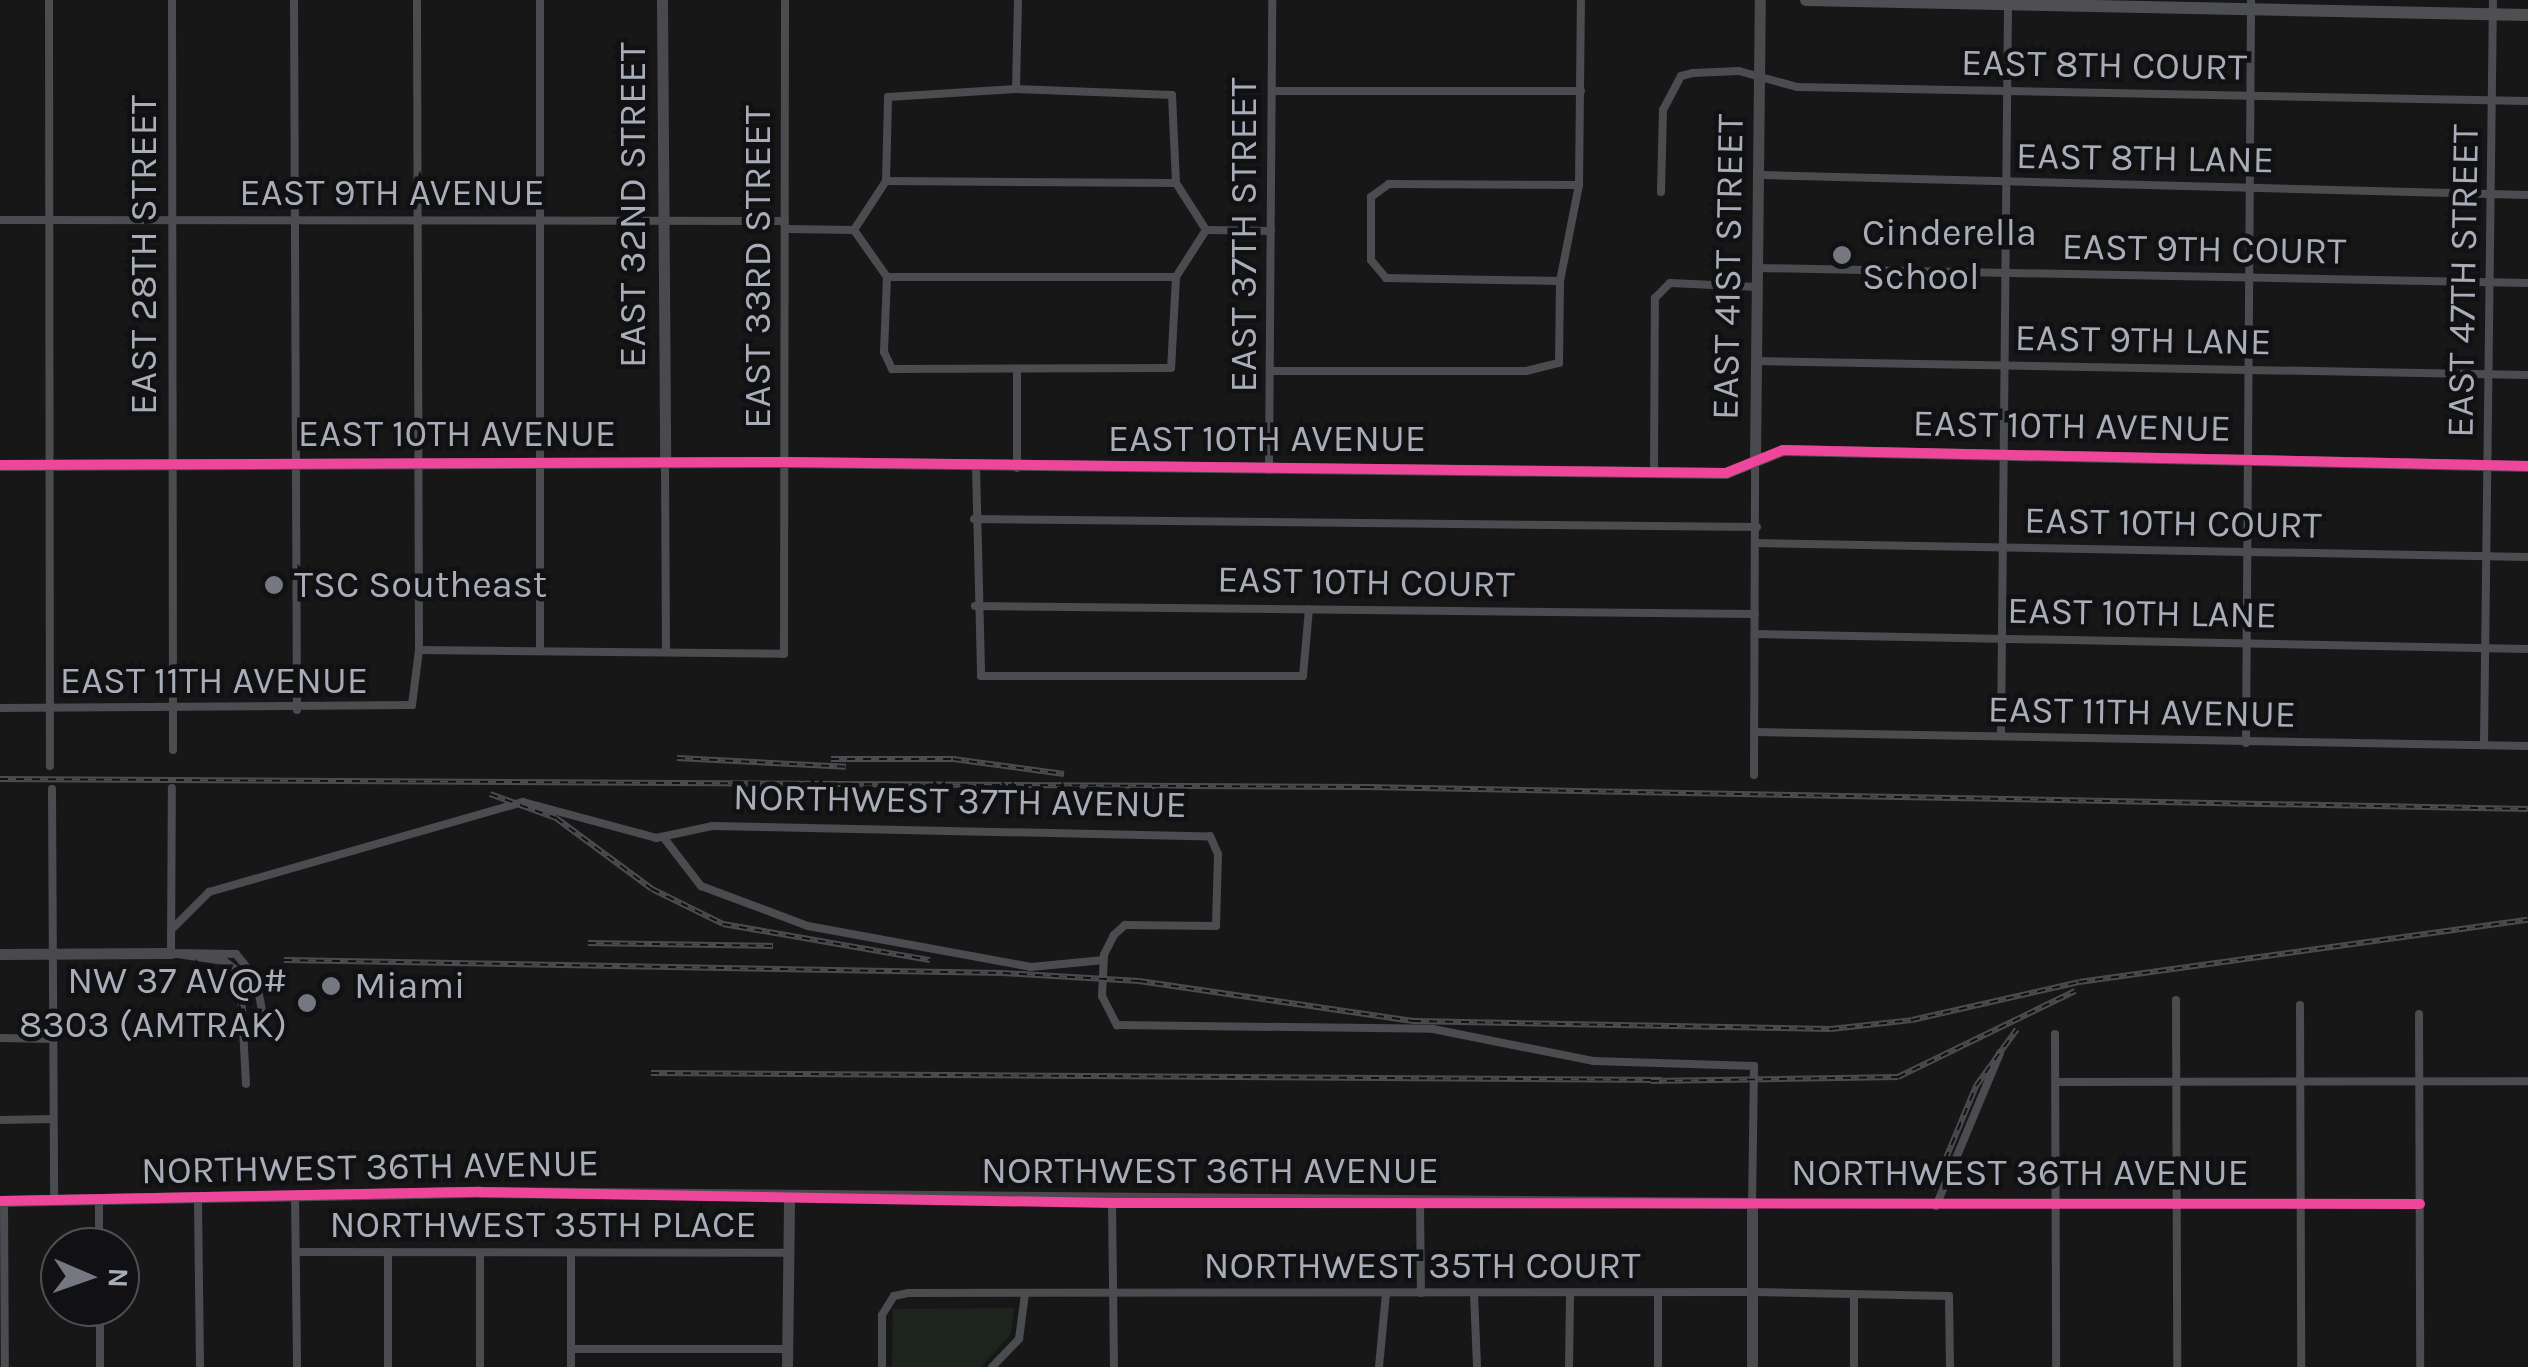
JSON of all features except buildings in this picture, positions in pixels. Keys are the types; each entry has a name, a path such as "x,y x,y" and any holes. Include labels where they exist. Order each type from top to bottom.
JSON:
{"main road":[{"path":"1806,0 2493,7 2528,14"}],"street":[{"path":"49,0 50,766"},
{"name":"EAST 28TH STREET","path":"172,0 173,750"},
{"path":"294,0 297,710"},
{"path":"417,0 419,650"},
{"path":"540,0 540,648"},
{"name":"EAST 32ND STREET","path":"662,0 660,220 666,650"},
{"name":"EAST 33RD STREET","path":"784,654 785,0"},
{"path":"1016,89 1018,0"},
{"name":"EAST 37TH STREET","path":"1270,470 1272,0"},
{"path":"1271,371 1526,370 1559,362 1560,280 1579,185 1581,0"},
{"name":"EAST 41ST STREET","path":"1754,775 1760,0"},
{"path":"2001,736 2011,184 2008,2"},
{"path":"2246,743 2242,552 2254,186 2251,4"},
{"name":"EAST 47TH STREET","path":"2484,744 2493,7"},
{"name":"EAST 8TH COURT","path":"1661,192 1663,110 1681,76 1740,71 1797,87 2528,101"},
{"path":"1016,89 1172,95 1176,183 1206,230 1176,277 1171,368 1017,373 892,369 884,352 887,277 854,230 886,181 888,97 1016,89"},
{"path":"1272,91 1581,91"},
{"name":"EAST 8TH LANE","path":"1761,175 2528,195"},
{"path":"886,181 1176,183"},
{"path":"1560,280 1386,278 1375,271 1371,197 1380,186 1579,185"},
{"name":"EAST 9TH AVENUE","path":"0,220 660,220 854,230"},
{"path":"1206,230 1271,231"},
{"name":"EAST 9TH COURT","path":"1759,268 2528,284"},
{"path":"887,277 1176,277"},
{"path":"1654,472 1655,298 1670,283 1758,287"},
{"name":"EAST 9TH LANE","path":"1757,361 2528,375"},
{"path":"1017,373 1017,468"},
{"name":"EAST 10TH AVENUE","path":"0,465 786,462 1017,468 1726,473 1783,450 2528,466"},
{"path":"976,466 976,606 981,676 1272,680 1303,676 1309,609"},
{"path":"974,519 1756,527"},
{"name":"EAST 10TH COURT","path":"1757,543 2528,557"},
{"name":"EAST 10TH COURT","path":"976,606 1755,614"},
{"name":"EAST 10TH LANE","path":"1756,634 2244,641 2528,650"},
{"name":"EAST 11TH AVENUE","path":"0,708 397,710 412,705 417,692 419,650 540,648 784,654"},
{"name":"EAST 11TH AVENUE","path":"1755,732 2528,746"},
{"path":"171,953 172,788"},
{"path":"52,789 54,1201"},
{"path":"171,930 209,892 511,804 550,804 664,838 700,886 808,926 1031,967 1104,960 1104,1009 1124,1027 1432,1029 1586,1060 1754,1066 1752,1367"},
{"name":"NORTHWEST 37TH AVENUE","path":"664,838 712,826 1210,836 1218,854 1216,926 1124,925 1104,960"},
{"path":"171,953 224,961 240,973 246,1084"},
{"path":"0,954 236,954 256,977 263,1015"},
{"path":"2176,1000 2177,1367"},
{"path":"2300,1005 2302,1367"},
{"path":"2419,1014 2420,1367"},
{"path":"2055,1034 2056,1367"},
{"path":"0,1038 52,1039"},
{"path":"1936,1206 2000,1053"},
{"path":"2056,1082 2528,1081"},
{"path":"0,1120 52,1119"},
{"path":"295,1196 297,1367"},
{"name":"NORTHWEST 36TH AVENUE","path":"2,1201 198,1202 295,1196 1112,1203 2420,1204"},
{"path":"787,1367 789,1198"},
{"path":"2,1201 5,1367"},
{"path":"99,1202 100,1227"},
{"path":"198,1202 200,1367"},
{"path":"1420,1202 1421,1293"},
{"path":"1112,1203 1114,1367"},
{"name":"NORTHWEST 35TH PLACE","path":"298,1252 788,1253"},
{"path":"388,1252 388,1367"},
{"path":"570,1253 571,1367"},
{"path":"480,1254 480,1367"},
{"name":"NORTHWEST 35TH COURT","path":"882,1367 882,1315 894,1296 1753,1292 1950,1296 1950,1367"},
{"path":"1379,1367 1386,1293"},
{"path":"992,1367 1019,1340 1025,1294"},
{"path":"1474,1294 1478,1367"},
{"path":"1569,1367 1570,1294"},
{"path":"1658,1294 1658,1367"},
{"path":"1854,1295 1854,1367"},
{"path":"100,1327 100,1367"},
{"path":"571,1349 787,1350"}],"shaded area":[{"path":"1014,1308 1011,1334 981,1367 892,1367 893,1309"}],"railway":[{"path":"677,758 846,767"},
{"path":"831,759 953,759 1064,774"},
{"path":"0,779 1366,787 2528,809"},
{"path":"490,794 556,818 652,889 723,924 930,960"},
{"path":"284,960 1003,973 1139,981 1413,1021 1831,1029 1912,1020 2079,982 2528,920"},
{"path":"588,943 773,946"},
{"path":"1651,1081 1898,1077 2075,991"},
{"path":"1933,1189 1976,1086 2017,1029"},
{"path":"651,1073 1662,1080"}],"cycle path":[{"path":"0,465 786,462 1726,473 1783,450 2528,466"},
{"path":"0,1201 480,1192 1112,1203 2420,1204"}],"place":[{"name":"Cinderella School","path":"1842,255"},
{"name":"TSC Southeast","path":"274,585"},
{"name":"Miami","path":"331,986"},
{"name":"NW 37 AV@# 8303 (AMTRAK)","path":"307,1003"}]}
